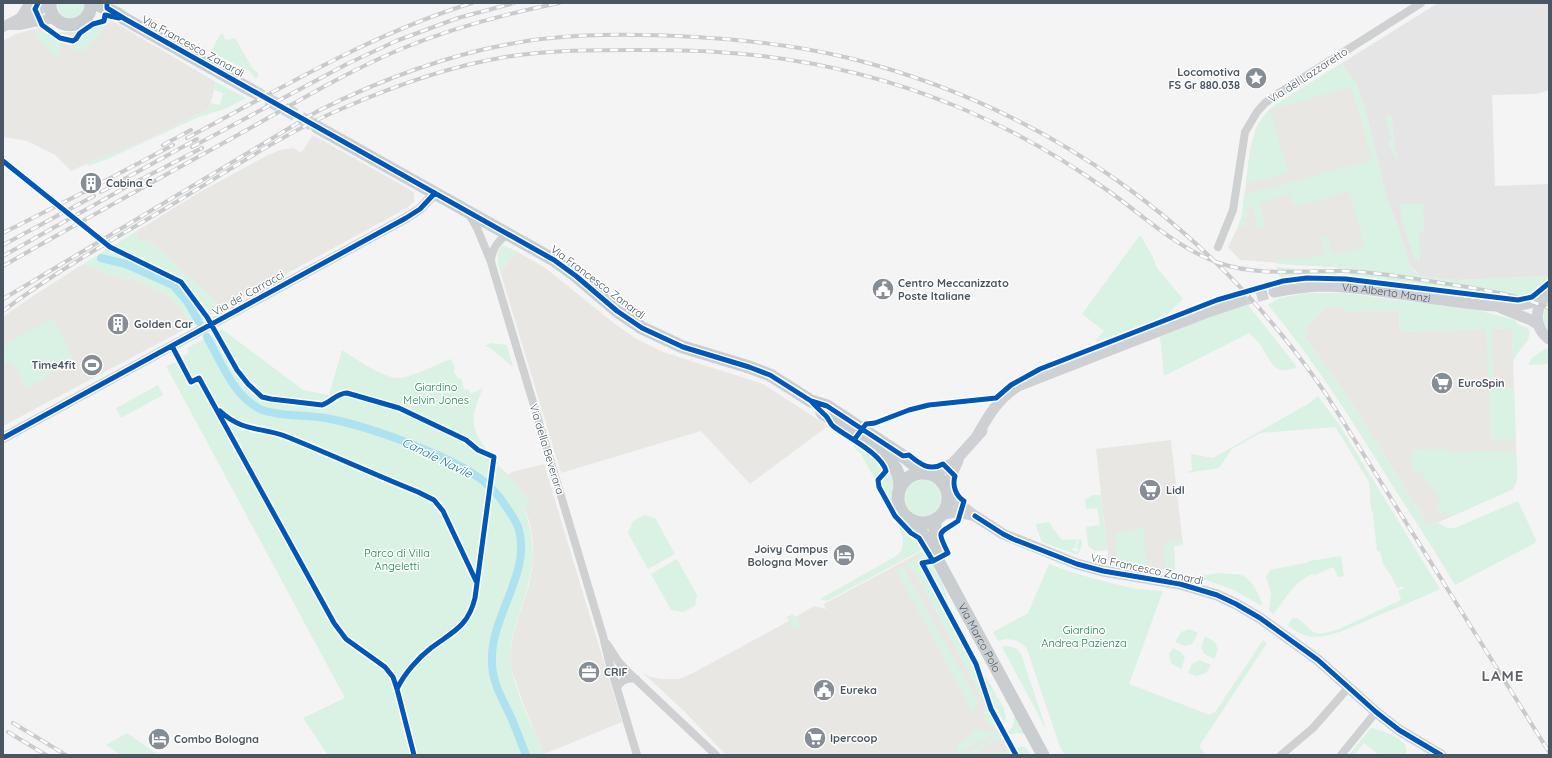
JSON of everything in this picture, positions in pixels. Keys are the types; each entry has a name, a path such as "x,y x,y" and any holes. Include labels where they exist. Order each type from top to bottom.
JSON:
{"main road":[{"path":"49,3 54,18"},
{"path":"86,18 90,10 90,3"},
{"name":"Via Francesco Zanardi","path":"94,3 116,13 250,90"},
{"name":"Via Francesco Zanardi","path":"54,18 60,23 68,25 79,24 86,18 105,15 125,19"},
{"name":"Via Francesco Zanardi","path":"317,127 554,260 618,311 642,328 683,347 770,375 811,401 827,406 864,429 929,474"},
{"name":"Via Alberto Manzi","path":"1274,292 1325,286 1498,307 1524,305 1546,296"},
{"path":"1546,296 1538,310 1537,317 1542,332 1549,339"},
{"path":"960,457 950,478 948,506 939,518 927,524 914,522 902,513 899,507 898,495 900,487 909,477 916,474 929,474 949,466 960,457 1011,398 1035,380 1205,312 1241,301"},
{"name":"Via Alberto Manzi","path":"1498,307 1531,320 1539,325"},
{"name":"Via Francesco Zanardi","path":"811,401 822,413 876,449 890,461 899,475 900,487"},
{"path":"929,474 942,481 948,492"},
{"name":"Via Francesco Zanardi","path":"948,492 975,516 999,532 1082,566 1103,571 1173,582 1230,601 1256,615 1308,652 1401,732 1440,755"},
{"name":"Via Francesco Zanardi","path":"939,518 958,512 975,516"},
{"name":"Via Marco Polo","path":"939,518 935,537 938,545 1052,755"},
{"name":"Via Marco Polo","path":"914,522 929,544 1043,755"}],"street":[{"path":"20,18 30,3"},
{"path":"6,26 20,18 37,12 49,3"},
{"name":"Via del Lazzaretto","path":"1218,247 1233,210 1246,132 1257,112 1265,103 1279,93 1421,3"},
{"path":"6,26 54,18"},
{"name":"Via de' Carracci","path":"3,438 406,218 420,209 435,193"},
{"name":"Via della Beverara","path":"466,210 478,228 491,262 637,755"},
{"path":"491,262 492,252 495,246 508,234"},
{"name":"Via della Beverara","path":"603,636 618,661 716,755"},
{"path":"617,688 624,680 630,678 636,679"},
{"path":"1280,755 1313,728 1349,688"},
{"path":"1341,755 1376,712"}],"shaded area":[{"path":"1438,3 1549,3 1549,90 1537,94 1492,95 1495,186 1549,184 1549,276 1458,280 1438,279 1420,276 1410,265 1396,221 1388,203 1364,105 1356,83 1342,63"},
{"path":"108,21 114,22 216,82 209,109 145,141 71,171 55,155 27,141 4,137 3,41 16,34 38,28 51,32 82,32 96,24"},
{"path":"1342,63 1356,83 1388,203 1354,277 1336,267 1240,260 1228,247 1242,216 1250,150 1256,128 1271,108"},
{"path":"313,135 409,189 414,193 414,202 407,208 220,310 214,300 149,240 140,242 135,232 200,192 268,155 280,150 293,148 301,153"},
{"path":"518,252 544,267 615,324 635,338 663,352 763,384 828,426 750,484 701,431 561,473 500,271 508,263 507,261"},
{"path":"83,264 126,281 131,278 166,294 181,308 191,326 3,426 3,317"},
{"path":"1326,307 1345,307 1345,312 1399,310 1400,332 1512,328 1517,478 1513,489 1437,523 1435,522 1428,525 1349,398 1304,336 1309,332 1305,327"},
{"path":"1171,440 1183,545 1174,546 1175,568 1168,574 1166,573 1166,569 1146,571 1109,565 1096,449"},
{"path":"544,464 622,722 544,754 523,703 511,668 510,653 513,636 529,585 532,568 533,544 530,523 524,507 530,504 508,475 512,472"},
{"path":"919,553 989,686 1003,738 1009,750 1000,755 726,755 684,711 642,672 650,677 663,679 679,679 691,674 814,606 826,609 824,604"}],"green space":[{"path":"58,3 84,3 83,10 80,14 71,18 61,14"},
{"path":"109,24 83,51 79,49 77,52 74,50 85,33 99,25"},
{"path":"44,32 61,43 59,52 60,61 32,34"},
{"path":"223,33 225,40 235,38 253,69 259,74 256,79 249,71 211,52 219,36"},
{"path":"1342,63 1356,83 1364,105 1388,203 1396,221 1410,265 1415,272 1420,276 1458,280 1549,276 1549,280 1532,294 1519,299 1354,277 1336,267 1277,264 1277,259 1305,259 1326,254 1321,239 1329,236 1331,241 1329,248 1333,254 1364,247 1350,193 1347,191 1325,199 1293,206 1290,194 1260,203 1266,227 1258,229 1252,206 1246,208 1248,217 1244,219 1246,226 1237,228 1242,216 1244,195 1372,160 1351,87 1270,110 1281,101"},
{"path":"216,82 246,98 225,109 199,117 110,158 88,166 87,164 93,161 145,141 209,109 210,103 220,105 223,93 214,90"},
{"path":"1270,110 1288,173 1246,184 1253,138 1257,128"},
{"path":"1392,115 1397,162 1388,141 1392,140 1385,116"},
{"path":"1400,204 1423,204 1424,231 1419,232 1420,263 1413,256 1401,218"},
{"path":"135,232 140,242 149,240 214,300 220,310 191,326 181,308 166,294 131,278 126,281 83,264"},
{"path":"1140,235 1152,255 1157,268 1183,299 1166,316 1097,342 1096,340 1104,331 1082,314"},
{"path":"503,245 518,252 507,261 508,263 500,271 498,254"},
{"path":"1277,267 1336,273 1338,275 1280,280"},
{"path":"1308,293 1343,293 1477,310 1515,320 1517,324 1528,328 1529,337 1513,363 1512,328 1492,329 1494,378 1488,378 1486,329 1400,332 1399,310 1345,312 1345,307 1326,307 1305,327 1309,332 1304,336 1349,398 1428,525 1435,521 1448,528 1455,528 1518,501 1537,542 1455,585 1332,391 1301,347 1268,305 1279,298"},
{"path":"1549,301 1549,331 1546,328 1544,316 1545,309"},
{"path":"1248,305 1297,367 1289,370 1278,369 1270,361 1259,343 1249,333 1164,376 1160,337 1211,316"},
{"path":"52,318 75,360 26,388 11,361 3,366 3,345"},
{"name":"Parco di Villa Angeletti","path":"222,329 303,390 329,395 342,350 385,375 398,378 417,373 451,359 455,368 453,373 456,374 458,379 461,378 464,389 469,390 471,394 483,388 474,415 475,430 490,454 489,459 513,479 531,504 524,508 531,536 531,572 512,638 510,654 511,666 518,692 545,755 328,755 303,718 345,698 166,366 176,363 179,368 186,365 183,357 189,352 187,348"},
{"path":"491,343 507,345 513,367 489,347 484,346"},
{"path":"1545,349 1549,349 1549,364 1528,365 1532,358"},
{"path":"158,385 163,395 121,418 116,408"},
{"path":"1514,388 1516,440 1490,441 1489,389"},
{"path":"1318,396 1340,426 1440,589 1346,630 1329,635 1313,637 1303,634 1288,626 1290,621 1293,618 1297,618 1315,632 1330,632 1401,600 1398,591 1404,588 1403,586 1397,588 1392,577 1383,564 1380,551 1377,551 1369,482 1336,428 1260,433 1232,449 1219,468 1187,473 1192,470 1191,454 1213,458 1311,402"},
{"path":"852,442 875,459 885,472 874,478 861,454 857,451"},
{"path":"1449,449 1449,452 1516,450 1516,483 1509,491 1456,514 1449,515 1444,512 1441,514 1435,507 1441,502 1420,470 1414,473 1412,471 1411,450"},
{"path":"891,469 895,481 891,497 893,509 880,483"},
{"path":"927,480 936,485 940,491 940,505 936,511 927,516 919,516 910,511 906,505 905,494 910,485 916,481"},
{"path":"1093,495 1101,495 1107,550 1095,551 1088,546 1086,527 1100,525 1097,508 1086,509 1085,499"},
{"path":"644,515 655,518 675,554 648,569 628,533 633,521"},
{"path":"895,519 918,541 922,548 920,551 827,601 820,599 898,555 903,546 903,542"},
{"path":"1049,522 1063,540 1077,539 1075,548 1073,547 1072,550 1077,552 1079,549 1076,548 1079,539 1082,540 1082,545 1078,555 1042,542 1036,524"},
{"path":"1143,528 1147,570 1120,567 1119,560 1117,560 1115,535 1120,531"},
{"path":"1183,540 1183,545 1174,546 1175,568 1172,572 1167,573 1163,543"},
{"path":"924,550 944,587 951,614 923,561 920,557 914,555"},
{"path":"1341,556 1344,576 1338,577 1333,567 1307,577 1295,586 1273,615 1269,610 1271,593 1266,577 1270,570"},
{"path":"677,559 697,595 695,606 683,612 671,610 651,574"},
{"path":"913,560 921,563 975,664 988,705 999,728 993,727 986,722 983,699 914,572 905,565"},
{"name":"Giardino Andrea Pazienza","path":"1049,564 1116,584 1138,589 1163,591 1129,684 1210,715 1216,711 1263,640 1267,643 1200,745 1206,755 1065,755 1060,747 1027,649 1018,641 1006,639 998,641 993,632 1028,613"},
{"path":"903,566 977,701 973,713 896,570"},
{"path":"1219,573 1238,574 1245,577 1255,588 1260,597 1262,606 1234,590 1200,578 1200,576"},
{"path":"793,614 795,617 802,619 797,621 800,627 796,630 794,627 792,629 787,617"},
{"path":"1189,629 1198,633 1192,644 1185,646 1175,642 1181,632"},
{"path":"1205,636 1215,642 1218,650 1214,659 1204,654 1201,648"},
{"path":"1008,646 1017,649 1021,654 1047,731 1002,647"},
{"path":"1173,648 1181,652 1185,658 1181,669 1171,663 1169,654"},
{"path":"1199,660 1211,665 1206,673 1197,676 1188,673 1192,664"},
{"path":"984,674 1005,710 1006,717 1004,723 994,704"},
{"path":"1014,714 1026,735 1020,733 1005,736 990,743 971,755 964,755 995,738 993,735 959,753 956,746 969,737 976,728 996,733 1007,732 1014,723"},
{"path":"1371,728 1399,739 1406,746 1406,755 1379,755 1364,743 1354,755 1349,755"},
{"path":"127,733 158,755 121,755 106,745"},
{"path":"1021,746 1026,748 1031,755 1000,755 1008,750 1009,752"}],"waterway":[{"name":"Canale Navile","path":"101,258 126,264 173,285 187,301 199,322"},
{"name":"Canale Navile","path":"207,337 235,386 250,403 260,409 274,413 338,420 374,430 421,448 458,465 480,479 499,497 511,513 517,525 521,546 520,563 497,628 493,645 492,669 498,690 511,717 526,755"}],"tunnel":[{"path":"251,90 317,127"},
{"path":"1241,301 1274,292"}],"railway":[{"path":"187,138 362,46 398,30 472,3"},
{"path":"192,147 347,64 396,41 458,18 514,3"},
{"path":"3,266 317,90 380,58 420,41 459,28 559,3"},
{"path":"3,299 318,111 371,86 399,75 455,57 541,39 579,36 657,35 754,42 811,50 849,58 922,80 991,108 1057,142 1119,182 1177,227 1231,278 1281,333 1326,394 1549,752"},
{"path":"3,311 44,282 108,242 259,152 303,127 348,106 385,91 461,66 533,53 617,50 707,51 778,58 867,76 925,94 994,123 1033,143 1089,177 1174,240 1203,257 1219,263 1250,270 1281,272 1343,271 1389,275 1464,286 1521,298 1549,308"},
{"path":"1253,80 1258,76"},
{"path":"163,145 191,130"},
{"path":"101,192 197,139"},
{"path":"99,184 173,145"},
{"path":"3,256 128,186 202,148"},
{"path":"3,233 88,190"},
{"path":"3,245 94,196"},
{"path":"13,723 66,755"},
{"path":"8,732 46,755"}],"cycle path":[{"path":"38,3 35,9 42,25 60,38 73,41 80,33 93,24 104,21 105,15 119,18"},
{"path":"107,3 107,8 125,19 554,260 576,276 617,311 642,328 683,347 770,375 811,401 827,406 903,456 909,455 924,466 933,467 943,464 955,476 955,490 964,501 958,521 941,533 942,540 948,553 933,561 922,563 976,664 991,709 1016,755"},
{"path":"3,161 110,247 181,282 207,317 237,370 248,384 262,397 322,405 340,394 347,393 399,408 466,440 478,450 494,457 475,598 472,608 464,622 458,628 416,661 407,672 397,689"},
{"path":"3,438 406,218 420,209 435,193"},
{"path":"854,440 866,424 875,423 909,410 929,405 996,398 1011,385 1040,369 1217,300 1283,281 1307,278 1346,279 1518,300 1532,297 1549,283"},
{"path":"172,346 191,382 199,378 334,623 346,639 385,667 393,677 414,755"},
{"path":"811,401 826,416 832,425 871,452 883,464 886,471 878,480 879,487 895,516 911,533 919,538 933,561"},
{"path":"220,411 228,418 244,426 285,436 434,500 443,511 476,581"},
{"path":"975,516 1013,539 1077,564 1103,571 1180,584 1217,595 1236,604 1260,618 1318,660 1376,712 1399,730 1441,755"}],"place":[{"name":"Locomotiva FS Gr 880.038","path":"1256,78"},
{"name":"Cabina C","path":"91,183"},
{"name":"Centro Meccanizzato Poste Italiane","path":"883,289"},
{"name":"Golden Car","path":"118,324"},
{"name":"Time4fit","path":"92,365"},
{"name":"EuroSpin","path":"1442,383"},
{"name":"Lidl","path":"1150,490"},
{"name":"Joivy Campus Bologna Mover","path":"844,555"},
{"name":"CRIF","path":"589,672"},
{"name":"Eureka","path":"824,690"},
{"name":"Ipercoop","path":"815,738"},
{"name":"Combo Bologna","path":"159,739"}],"district":[{"name":"LAME","path":"1503,676"}],"park label":[{"name":"Giardino Melvin Jones","path":"436,393"}]}
